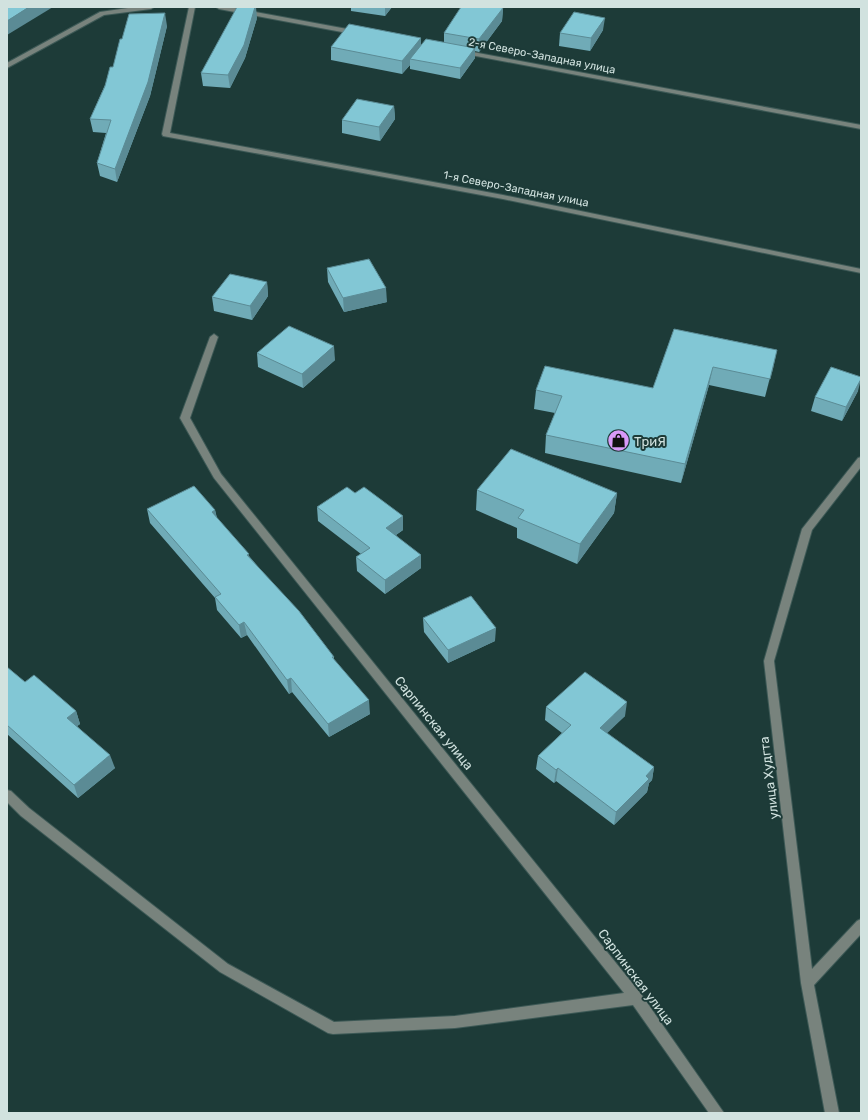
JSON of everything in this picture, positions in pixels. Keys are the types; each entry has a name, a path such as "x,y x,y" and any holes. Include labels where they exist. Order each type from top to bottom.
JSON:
{"street":[{"path":"7,66 102,13 151,7"},
{"name":"1-я Северо-Западная улица","path":"192,7 166,134 503,197 861,271"},
{"path":"219,7 368,35"},
{"name":"2-я Северо-Западная улица","path":"454,51 861,127"},
{"name":"Сарпинская улица","path":"214,337 185,418 217,476 636,998 717,1113"},
{"name":"улица Худгта","path":"832,1113 807,983 769,661 807,529 861,460"},
{"path":"7,795 25,812 224,968 333,1028 455,1022 636,998"},
{"path":"807,983 861,925"}],"building":[{"path":"7,7 29,7 7,21"},
{"path":"237,7 255,7 244,45 228,75 201,73"},
{"path":"461,7 503,8 479,39 444,33"},
{"path":"574,12 605,18 591,38 560,33"},
{"path":"165,13 148,82 115,169 97,163 111,120 90,119 105,86 110,67 113,67 120,39 122,39 129,14"},
{"path":"349,24 421,38 402,61 331,47"},
{"path":"426,39 475,48 460,68 410,59"},
{"path":"357,99 394,106 379,127 342,120"},
{"path":"369,259 386,288 343,298 327,268"},
{"path":"230,274 267,282 250,306 212,297"},
{"path":"289,326 334,346 302,374 257,353"},
{"path":"674,329 777,350 770,379 713,367 685,464 546,435 562,396 536,390 545,366 653,388"},
{"path":"831,367 861,377 846,407 815,397"},
{"path":"511,449 617,493 580,544 518,518 524,510 477,490"},
{"path":"194,486 215,510 212,512 249,554 247,555 299,611 334,657 332,657 369,700 328,724 291,678 287,680 244,622 239,625 215,597 221,594 147,509"},
{"path":"347,487 355,493 364,487 403,516 386,528 421,555 385,580 356,557 370,548 317,507"},
{"path":"471,596 496,628 448,650 423,618"},
{"path":"7,667 25,682 34,675 76,711 67,718 110,755 74,785 7,725"},
{"path":"585,672 627,702 600,728 654,767 646,776 649,779 616,812 558,768 556,770 538,756 571,725 546,707"}],"place":[{"name":"ТриЯ","path":"619,441"}]}
